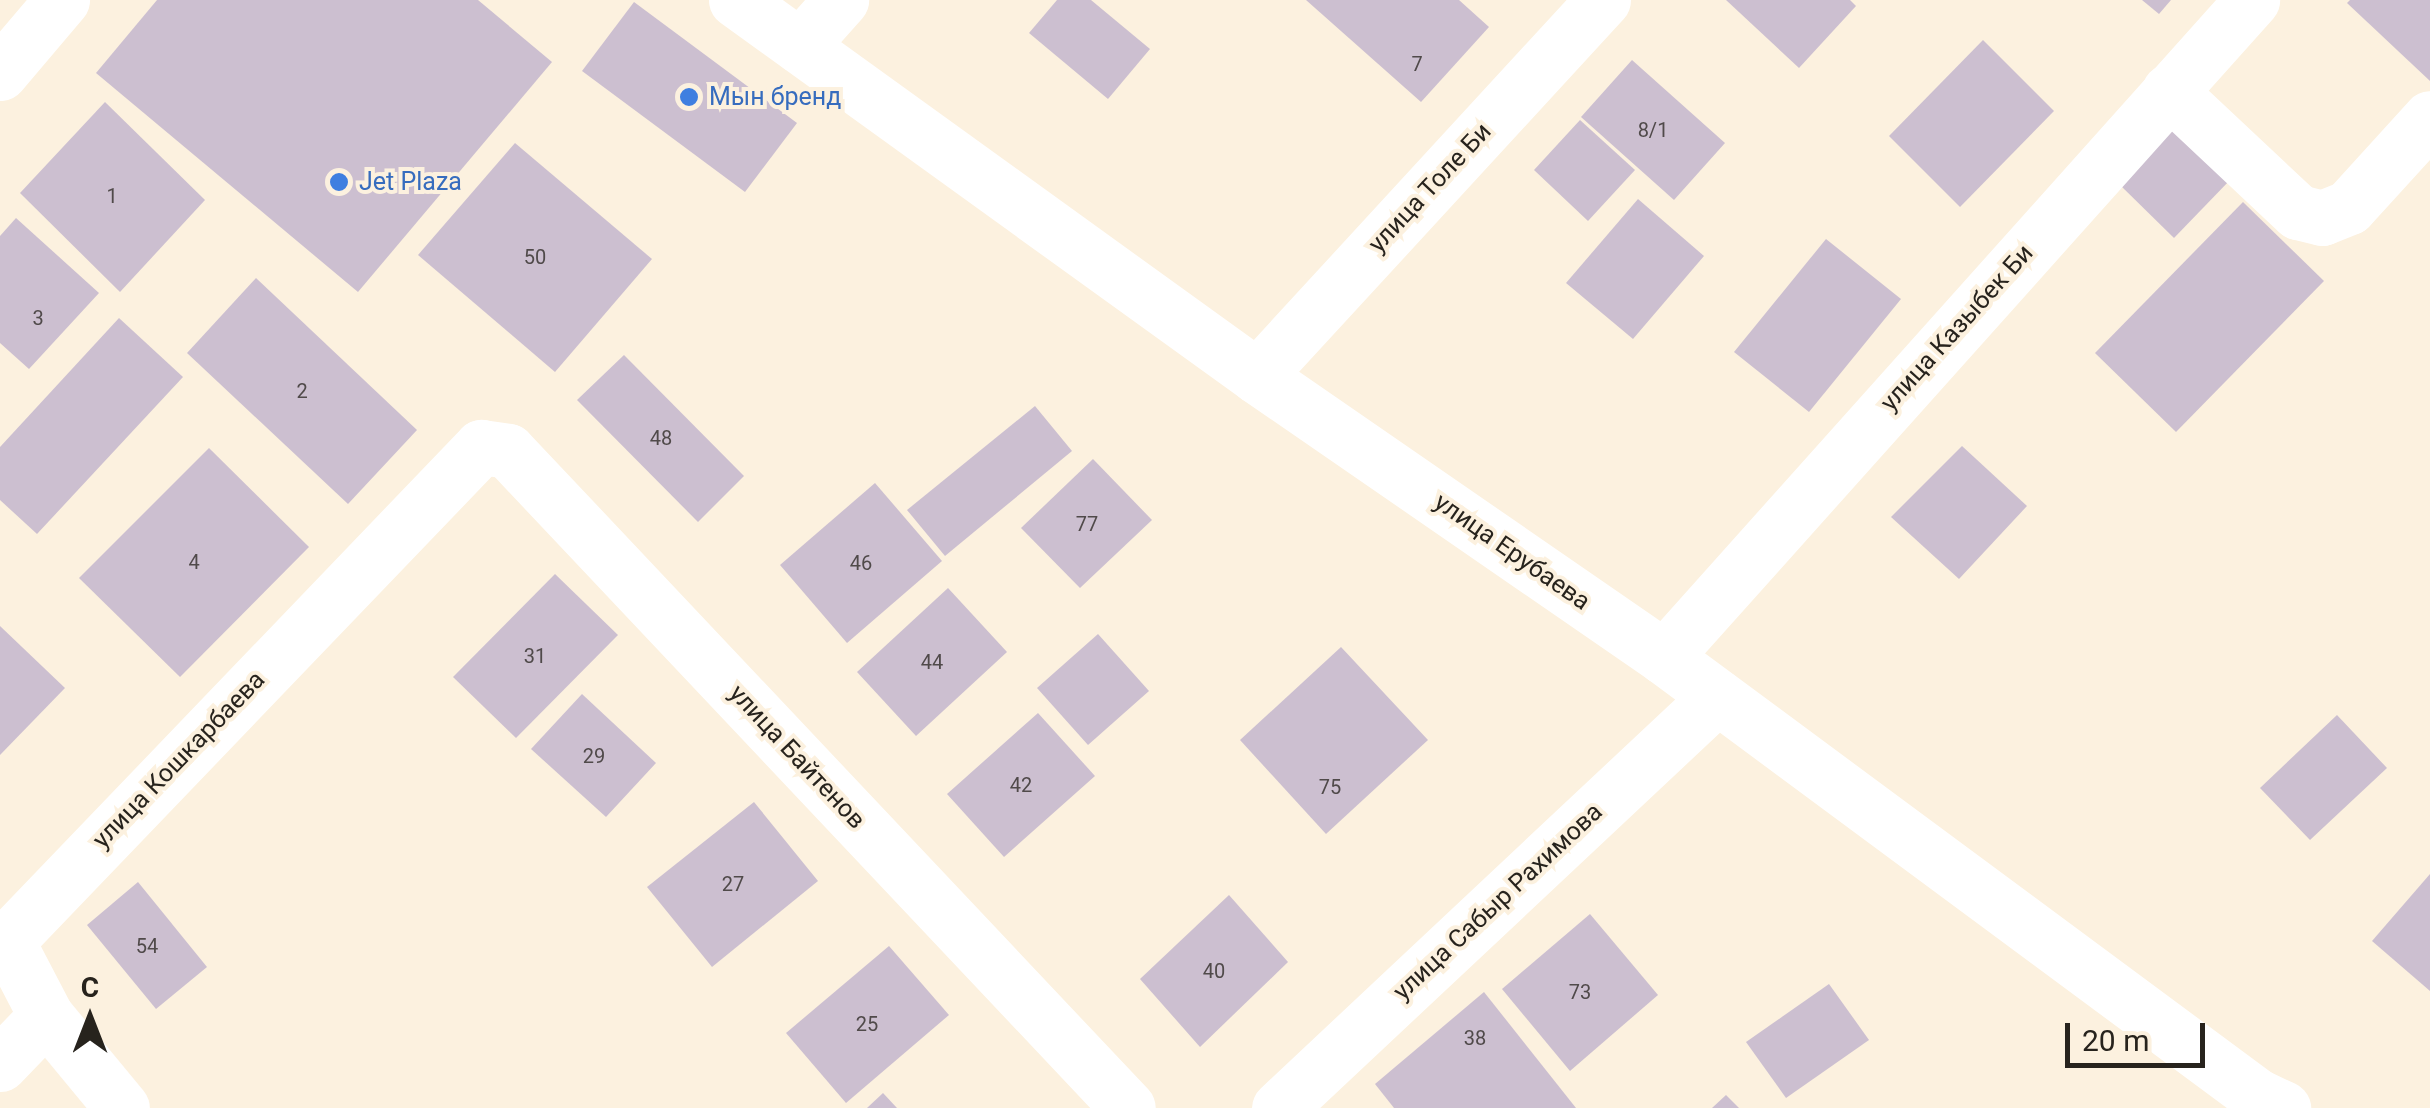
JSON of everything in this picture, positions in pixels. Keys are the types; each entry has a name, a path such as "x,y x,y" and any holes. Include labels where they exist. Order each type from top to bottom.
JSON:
{"street":[{"path":"0,74 62,0"},
{"name":"улица Ерубаева","path":"736,0 1257,376 1664,657 2257,1096 2283,1108"},
{"path":"800,46 841,0"},
{"name":"улица Толе Би","path":"1257,376 1602,0"},
{"name":"улица Казыбек Би","path":"1664,657 2252,0"},
{"path":"2169,91 2298,212 2322,218 2349,207 2430,118"},
{"name":"улица Байтенов","path":"455,470 480,447 508,451 1128,1108"},
{"name":"улица Кошкарбаева","path":"122,1108 46,1016 4,938 455,470"},
{"name":"улица Сабыр Рахимова","path":"1280,1108 1717,697"},
{"path":"0,1064 46,1016"}],"building":[{"name":"Jet Plaza","path":"157,0 478,0 552,62 358,292 96,73"},
{"path":"1057,0 1091,0 1150,49 1108,99 1029,33"},
{"path":"1306,0 1459,0 1489,27 1421,102"},
{"path":"1726,0 1850,0 1856,6 1799,68"},
{"path":"2142,0 2171,0 2159,14"},
{"path":"2430,0 2430,81 2347,3"},
{"name":"Мын бренд","path":"634,2 797,123 745,192 582,71"},
{"path":"1983,40 2054,111 1960,207 1889,136"},
{"path":"1632,60 1725,143 1674,200 1581,117"},
{"path":"105,102 205,200 120,292 20,193"},
{"path":"1580,120 1635,170 1588,221 1534,170"},
{"path":"2176,126 2231,179 2174,238 2119,184"},
{"path":"515,143 652,259 555,372 418,255"},
{"path":"1638,199 1704,256 1633,339 1566,283"},
{"path":"2243,202 2324,281 2176,432 2095,353"},
{"path":"16,218 99,293 29,369 0,343 0,236"},
{"path":"1826,239 1901,299 1809,412 1734,352"},
{"path":"256,278 417,430 348,504 187,353"},
{"path":"119,318 183,377 37,534 0,500 0,447"},
{"path":"624,355 744,476 698,522 577,400"},
{"path":"1035,406 1072,451 945,556 907,510"},
{"path":"1962,446 2027,506 1959,579 1891,517"},
{"path":"209,448 309,547 180,677 79,578"},
{"path":"1093,459 1152,520 1080,588 1021,528"},
{"path":"875,483 942,561 847,643 780,565"},
{"path":"555,574 618,635 516,738 453,677"},
{"path":"948,588 1007,652 916,736 857,672"},
{"path":"0,626 65,688 0,755"},
{"path":"1098,634 1149,691 1088,745 1037,688"},
{"path":"1341,647 1428,740 1326,834 1240,740"},
{"path":"582,694 656,763 606,817 531,749"},
{"path":"1038,713 1095,776 1004,857 947,794"},
{"path":"2337,715 2387,768 2310,840 2260,788"},
{"path":"754,802 818,881 712,967 647,887"},
{"path":"2430,874 2430,991 2372,941"},
{"path":"138,882 207,967 156,1009 87,925"},
{"path":"1229,895 1288,962 1200,1047 1140,979"},
{"path":"1590,914 1658,995 1570,1071 1502,989"},
{"path":"889,946 949,1015 846,1103 786,1033"},
{"path":"1829,984 1869,1040 1786,1098 1746,1042"},
{"path":"1484,992 1576,1108 1394,1108 1375,1084"},
{"path":"883,1093 897,1108 867,1108"},
{"path":"1726,1095 1739,1108 1712,1108"}],"place":[{"name":"Мын бренд","path":"689,97"},
{"name":"Jet Plaza","path":"339,182"}]}
